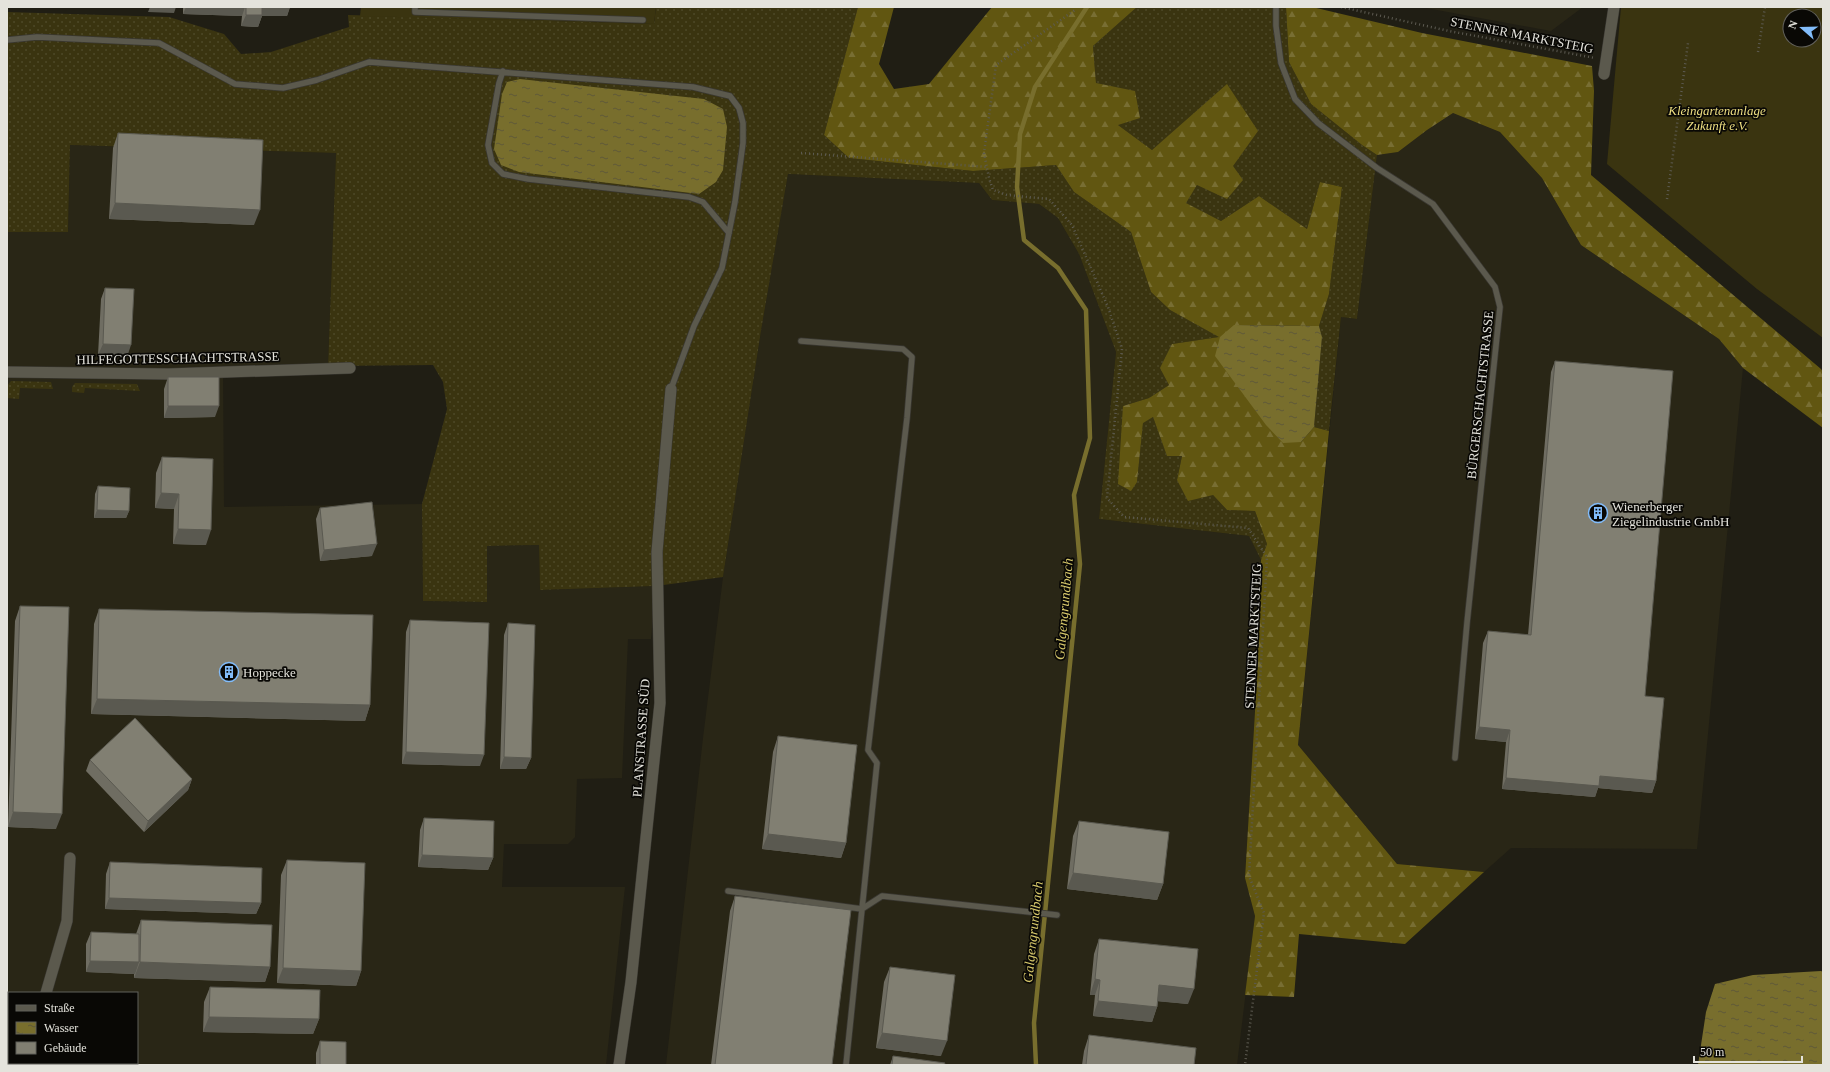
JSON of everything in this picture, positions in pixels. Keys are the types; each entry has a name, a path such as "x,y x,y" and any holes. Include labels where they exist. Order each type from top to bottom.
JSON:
{"street":[{"path":"1604,74 1614,7"},
{"name":"HILFEGOTTESSCHACHTSTRASSE","path":"7,372 168,374 350,368"},
{"name":"PLANSTRASSE SÜD","path":"619,1065 631,982 660,704 657,552 670,389"},
{"path":"46,992 67,921 70,858"}],"lane":[{"path":"415,7 415,12 643,20"},
{"name":"BÜRGERSCHACHTSTRASSE","path":"1276,7 1276,26 1281,63 1295,99 1318,124 1377,168 1433,204 1495,287 1500,307 1467,623 1455,758"},
{"path":"7,40 37,37 159,43 234,84 283,88 318,80 369,62 693,87 730,96 739,108 743,123 742,143 729,233 722,268 694,326 670,389"},
{"path":"503,72 499,83 488,146 492,163 503,174 528,179 689,197 703,202 729,233"},
{"path":"801,341 902,349 912,357 907,418 868,750 877,763 846,1065"},
{"path":"728,891 862,908 882,896 1057,915"}],"path":[{"name":"STENNER MARKTSTEIG","path":"1075,7 1075,10 996,65 984,153 993,190 1012,195 1049,199 1072,224 1108,307 1122,349 1107,498 1124,517 1248,528 1267,557 1249,876 1264,913 1245,1065"},
{"name":"STENNER MARKTSTEIG","path":"1341,7 1449,31 1606,60"},
{"path":"1758,52 1765,7"},
{"path":"1666,199 1688,42"},
{"path":"801,153 987,167"}],"shaded area":[{"path":"1421,7 1583,7 1551,31"},
{"name":"Wienerberger Ziegelindustrie GmbH","path":"1453,113 1500,132 1542,178 1581,245 1719,339 1743,368 1697,849 1511,848 1484,872 1397,864 1298,745 1341,317 1357,319 1377,155 1398,152"},
{"path":"70,145 336,153 328,366 223,369 224,507 422,504 423,601 487,602 487,546 539,545 540,590 656,586 651,639 628,639 622,778 577,779 575,837 568,844 504,844 502,887 625,887 606,1065 7,1065 7,232 68,231"},
{"path":"788,174 979,183 992,200 1039,204 1058,218 1079,254 1116,352 1099,519 1249,536 1261,560 1257,678 1245,878 1255,916 1237,1065 666,1065 723,577 761,331"}],"green space":[{"path":"361,7 656,7 654,24 360,16"},
{"path":"656,7 858,7 824,135 849,158 973,171 1056,165 1074,192 1131,232 1151,292 1170,310 1220,337 1172,344 1169,385 1149,398 1123,406 1137,482 1143,422 1153,417 1167,455 1182,456 1177,480 1213,495 1227,510 1255,511 1267,544 1261,560 1249,536 1099,519 1116,352 1079,254 1058,218 1039,204 992,200 979,183 788,174 761,331 723,577 656,586 540,590 539,545 487,546 487,602 423,601 422,504 447,409 443,382 433,365 328,366 336,153 70,145 68,232 7,232 7,12 169,17 224,34 241,54 271,52 349,27 348,15 654,24"},
{"path":"858,7 894,7 879,64 894,89 929,84 992,7 1137,7 1093,46 1096,83 1135,91 1140,118 1118,125 1152,150 1227,84 1258,131 1233,166 1243,180 1227,199 1197,185 1186,203 1221,221 1259,196 1307,229 1320,182 1342,187 1329,294 1319,326 1234,325 1301,442 1314,427 1329,431 1298,745 1397,864 1484,872 1405,944 1299,934 1294,997 1245,995 1255,916 1245,878 1257,678 1261,560 1267,544 1255,511 1227,510 1213,495 1188,501 1177,480 1182,456 1167,456 1153,417 1143,423 1137,482 1131,491 1118,484 1123,406 1149,398 1169,385 1160,368 1172,344 1219,337 1170,310 1151,292 1131,232 1074,192 1056,165 973,171 849,158 824,135"},
{"path":"1137,7 1286,7 1289,62 1311,104 1362,145 1377,155 1357,319 1341,317 1329,431 1314,427 1322,337 1319,326 1329,294 1342,187 1320,182 1307,229 1259,196 1221,221 1185,203 1197,185 1180,127 1152,150 1118,125 1096,83 1093,46"},
{"path":"1286,7 1312,7 1422,33 1592,66 1594,91 1591,175 1821,369 1823,372 1823,428 1743,368 1719,339 1581,245 1542,178 1500,132 1453,113 1398,152 1377,155 1362,145 1311,104 1289,62"},
{"name":"Kleingartenanlage Zukunft e.V.","path":"1621,7 1823,7 1823,338 1757,289 1607,164"},
{"path":"11,381 51,382 53,389 20,388 19,399 7,398 7,386"},
{"path":"75,383 137,384 140,391 85,388 84,393 72,392 72,387"}],"water":[{"path":"520,79 704,99 723,109 727,127 723,170 716,182 699,194 519,172 501,165 494,149 502,94 507,82"},
{"path":"1234,325 1319,326 1322,337 1314,427 1301,442 1283,443 1266,425 1215,356 1220,337"},
{"path":"1823,972 1823,1065 1698,1065 1706,1012 1715,984 1753,975"}],"building":[{"path":"246,7 262,7 262,15 246,15"},
{"path":"118,133 263,140 260,210 115,203"},
{"path":"105,288 134,289 131,345 103,344"},
{"name":"Wienerberger Ziegelindustrie GmbH","path":"1555,361 1673,371 1645,696 1664,698 1656,781 1600,776 1599,786 1506,778 1510,730 1479,727 1488,631 1531,635"},
{"path":"168,377 219,377 219,406 168,406"},
{"path":"162,457 213,459 211,530 178,529 179,494 161,493"},
{"path":"98,486 130,488 129,511 97,510"},
{"path":"372,502 377,544 324,550 320,508"},
{"path":"20,606 69,607 62,814 13,812"},
{"name":"Hoppecke","path":"99,609 373,615 370,705 97,699"},
{"path":"410,620 489,623 484,755 406,752"},
{"path":"508,623 535,625 531,758 504,757"},
{"path":"135,718 192,779 148,821 90,760"},
{"path":"778,736 857,745 846,843 768,834"},
{"path":"424,818 494,821 493,858 422,855"},
{"path":"1079,821 1169,832 1163,884 1073,873"},
{"path":"287,860 365,863 361,971 283,968"},
{"path":"110,862 262,868 261,903 109,898"},
{"path":"735,896 851,910 832,1065 715,1065"},
{"path":"141,920 272,925 270,967 140,962"},
{"path":"91,932 139,934 139,962 90,961"},
{"path":"1099,939 1198,949 1194,989 1159,985 1157,1007 1098,1001 1100,980 1095,979"},
{"path":"890,967 955,975 947,1041 882,1033"},
{"path":"210,987 320,990 319,1019 209,1017"},
{"path":"1089,1035 1196,1048 1194,1065 1086,1065"},
{"path":"320,1041 346,1042 346,1065 320,1065"},
{"path":"893,1056 945,1063 944,1065 892,1065"}],"waterway":[{"name":"Galgengrundbach","path":"1036,1065 1034,1023 1080,564 1074,495 1090,438 1086,310 1058,268 1024,240 1017,187 1020,134 1035,87 1087,7"}],"place":[{"name":"Wienerberger Ziegelindustrie GmbH","path":"1598,513"},
{"name":"Hoppecke","path":"229,672"}]}
